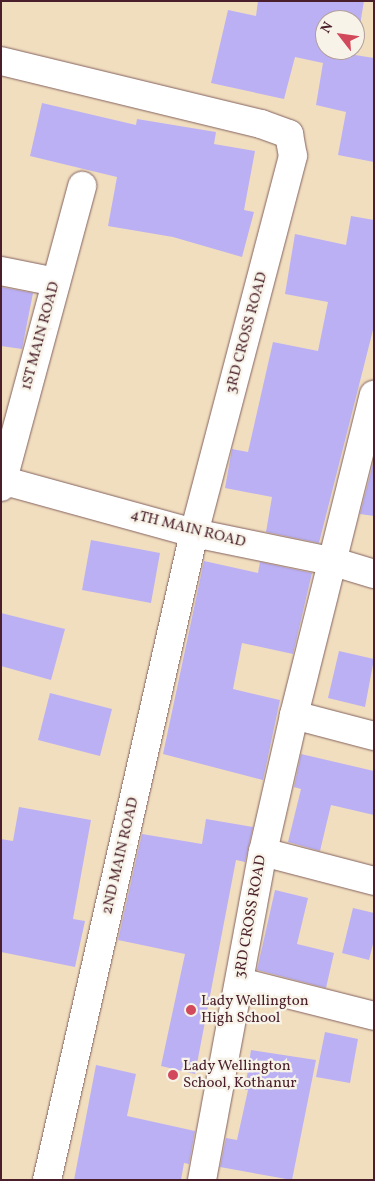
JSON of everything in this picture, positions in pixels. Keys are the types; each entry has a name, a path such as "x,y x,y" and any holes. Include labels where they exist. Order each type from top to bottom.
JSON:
{"street":[{"name":"3RD CROSS ROAD","path":"1,62 261,124 289,134 293,156 194,533"},
{"name":"1ST MAIN ROAD","path":"2,482 82,186"},
{"path":"1,271 56,282"},
{"name":"3RD CROSS ROAD","path":"202,1180 263,852 331,561 369,432 374,395"},
{"name":"4TH MAIN ROAD","path":"2,482 194,533 331,561 374,574"},
{"name":"2ND MAIN ROAD","path":"47,1180 194,533"},
{"path":"294,715 374,736"},
{"path":"263,852 374,880"},
{"path":"240,982 374,1016"}],"building":[{"path":"258,1 364,1 362,10 315,10 315,60 365,60 365,57 374,58 374,162 338,155 346,112 316,105 323,63 295,57 284,99 211,83 228,10 256,16"},
{"path":"42,103 136,125 137,119 216,132 214,144 255,151 244,210 254,212 242,257 173,237 108,226 117,177 30,156"},
{"path":"351,216 374,220 374,326 319,543 266,532 272,497 225,488 232,449 248,452 273,342 318,351 328,302 285,294 295,234 346,245"},
{"path":"1,287 33,293 22,349 1,346"},
{"path":"374,460 374,516 360,514"},
{"path":"91,540 160,553 151,603 82,590"},
{"path":"204,561 258,573 260,562 312,573 293,654 242,643 233,689 280,700 263,780 163,754"},
{"path":"1,613 65,629 51,680 1,666"},
{"path":"339,651 374,659 365,707 328,698"},
{"path":"50,693 112,709 100,756 38,740"},
{"path":"301,754 374,771 374,815 331,805 320,851 288,842 301,789 294,787"},
{"path":"19,807 91,820 73,919 85,921 75,967 1,952 1,839 13,841"},
{"path":"206,819 253,827 245,862 236,860 195,1074 161,1066 185,954 118,940 142,834 202,844"},
{"path":"275,890 308,898 297,944 334,953 326,988 257,970"},
{"path":"353,908 374,913 374,940 369,960 342,953"},
{"path":"325,1032 358,1039 350,1083 316,1077"},
{"path":"251,1050 316,1060 292,1180 220,1167 226,1138 237,1140 248,1090 245,1090"},
{"path":"96,1065 136,1074 127,1116 195,1131 189,1164 184,1163 181,1180 74,1180"}],"place":[{"name":"Lady Wellington High School","path":"191,1010"},
{"name":"Lady Wellington School, Kothanur","path":"173,1075"}]}
